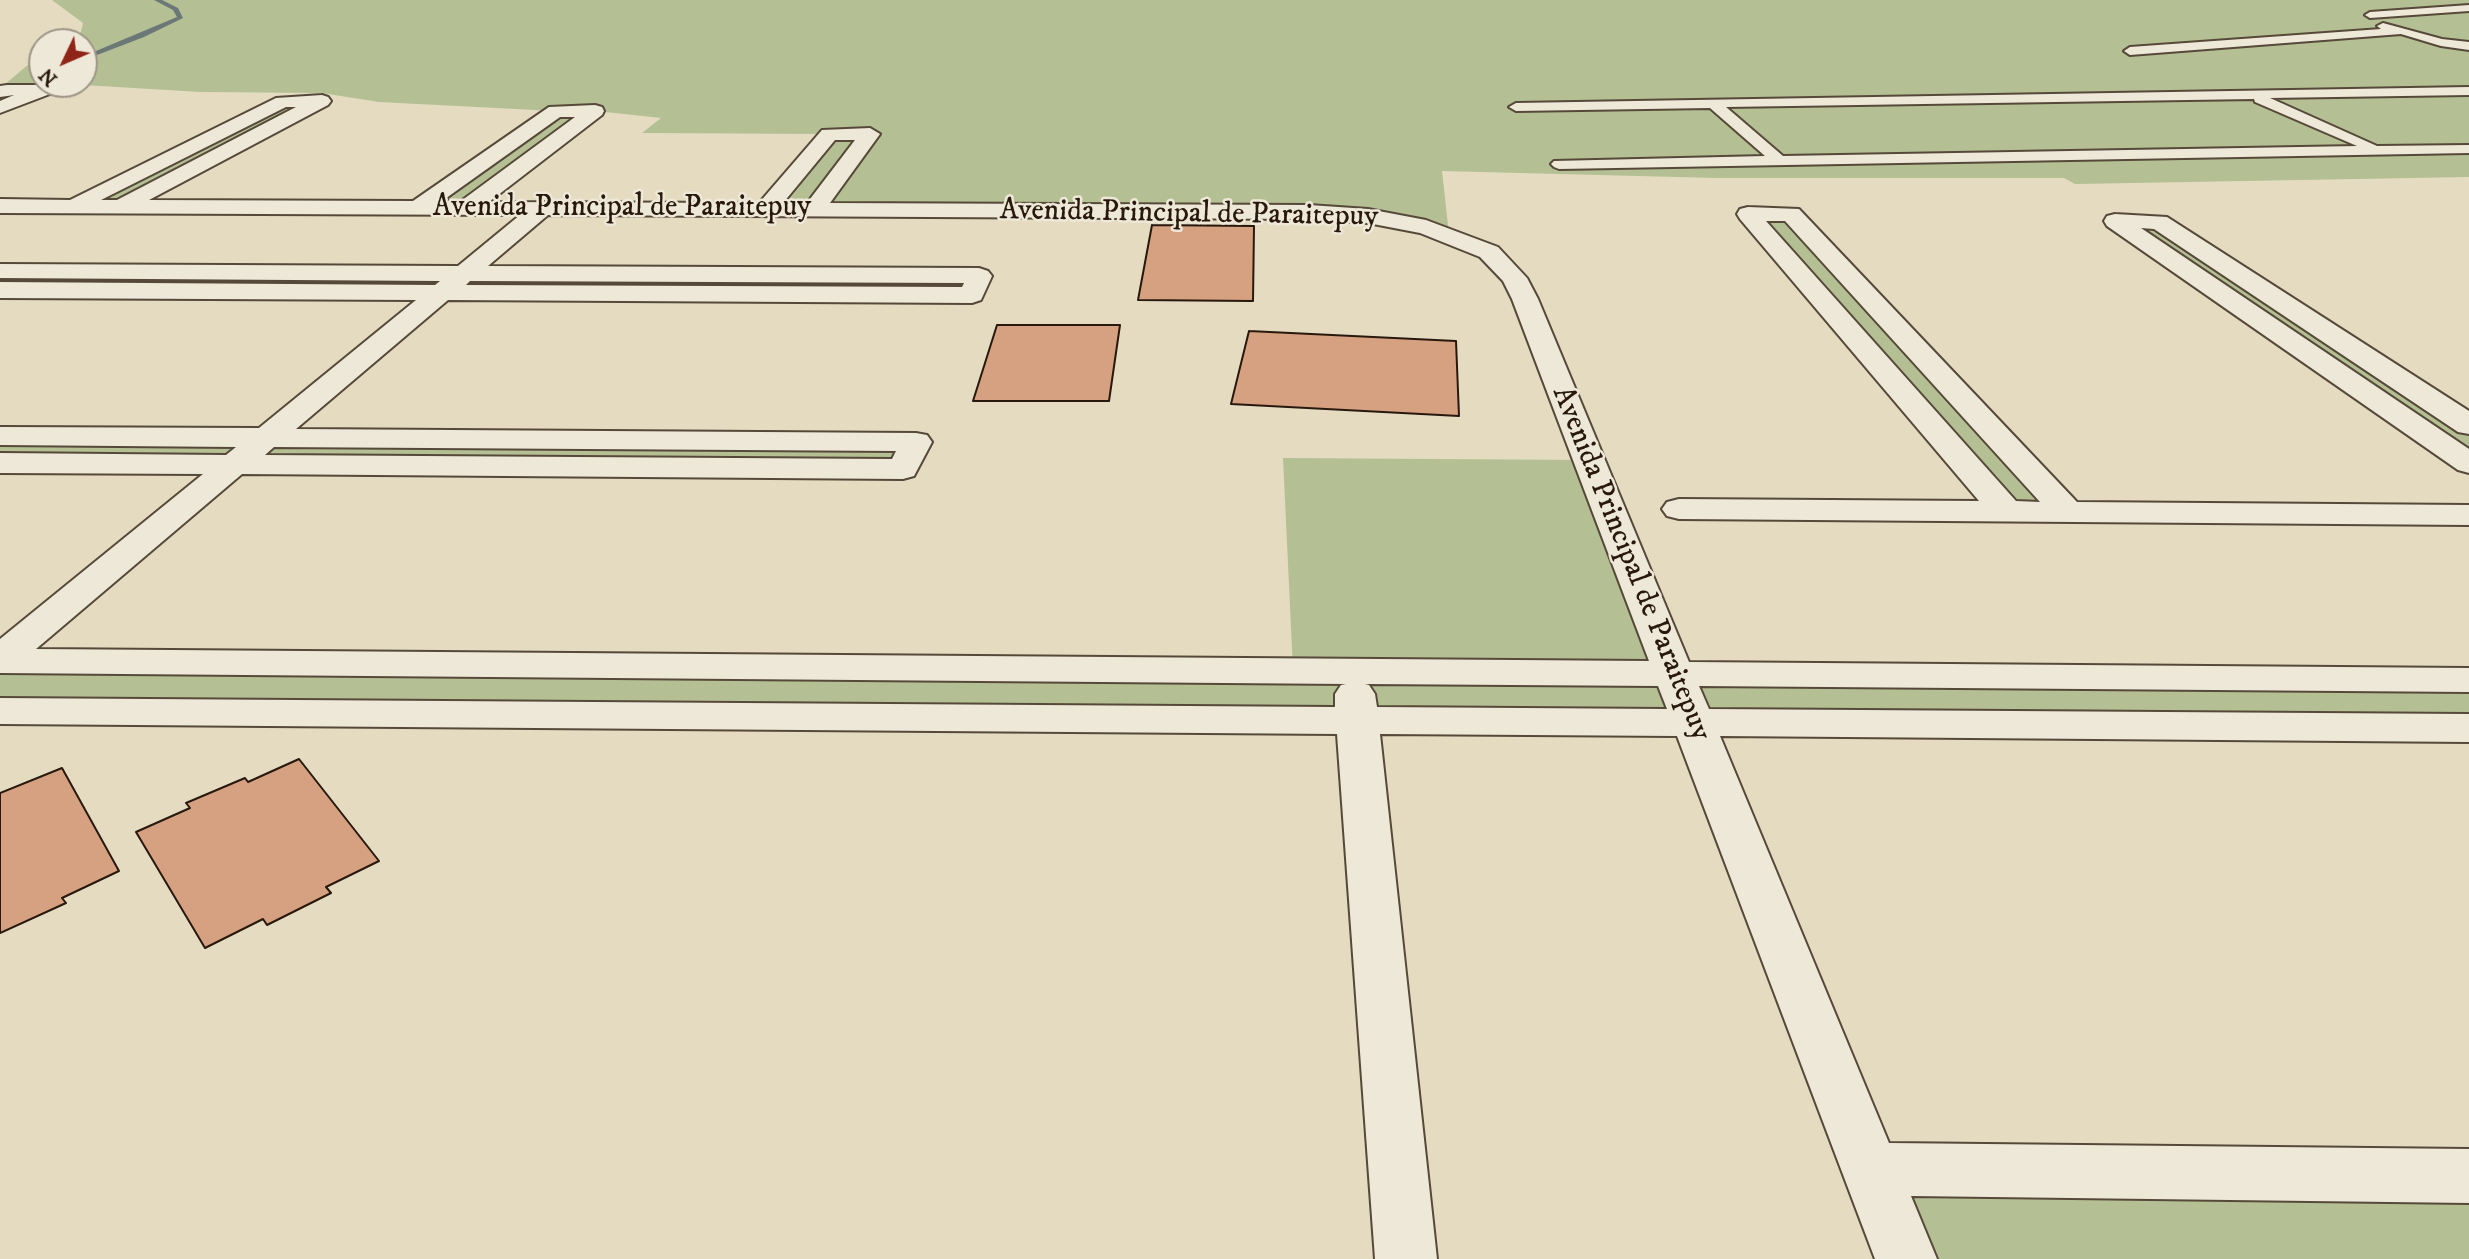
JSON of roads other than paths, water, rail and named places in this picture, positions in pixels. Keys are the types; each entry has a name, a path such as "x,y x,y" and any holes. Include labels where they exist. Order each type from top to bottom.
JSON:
{"street":[{"path":"0,92 44,90 0,107"},
{"path":"71,206 283,102 322,102 120,206"},
{"path":"418,208 556,111 596,111 466,208"},
{"path":"766,209 829,134 870,134 814,209"},
{"name":"Avenida Principal de Paraitepuy","path":"0,206 1340,213 1426,227 1489,252 1514,278 1524,299 1906,1259"},
{"path":"0,660 543,208"},
{"path":"2006,511 1748,214 1791,214 2068,512"},
{"path":"2469,425 2159,222 2115,221 2469,463"},
{"path":"0,271 453,283 972,295 979,276 453,283 0,290"},
{"path":"0,436 916,442 903,468 0,463"},
{"path":"1679,509 2469,514"},
{"path":"0,660 2469,680"},
{"path":"802,716 820,667"},
{"path":"1353,671 1406,1259"},
{"path":"0,710 2469,728"},
{"path":"1870,1170 2469,1176"}],"lane":[{"path":"2469,8 2356,18 2441,42 2469,46"},
{"path":"2130,51 2401,31"},
{"path":"1516,107 2469,91"},
{"path":"2249,94 2379,151"},
{"path":"1713,104 1780,161"},
{"path":"1559,164 2469,149"}],"waterway":[{"path":"98,53 180,18 176,9 157,0"}]}
